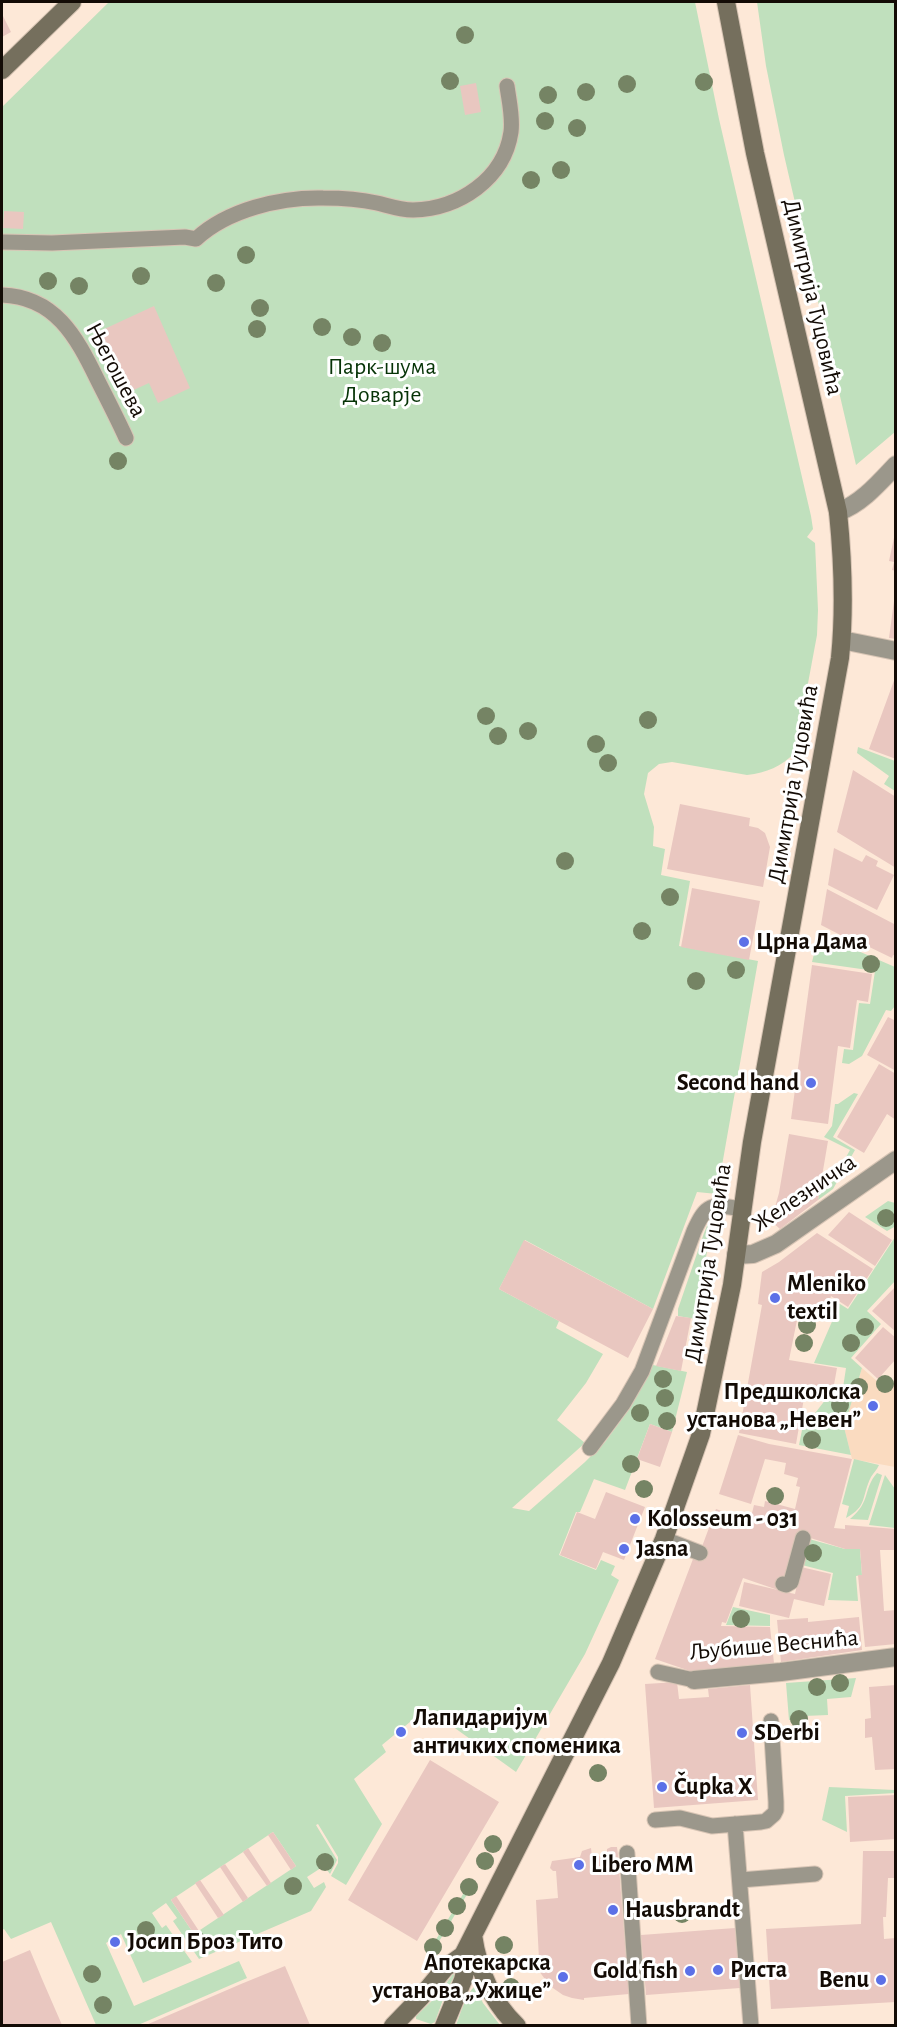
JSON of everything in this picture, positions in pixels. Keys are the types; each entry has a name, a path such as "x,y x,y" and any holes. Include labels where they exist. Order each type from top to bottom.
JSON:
{"street":[{"path":"2,70 72,2"},
{"name":"Димитрија Туцовића","path":"393,2025 421,1997 445,1968 463,1955 611,1663 664,1539 704,1421 726,1318 752,1142 842,640 844,585 837,512 755,153 726,2"},
{"path":"837,512 848,508 864,496 896,465"},
{"path":"842,640 896,651"},
{"name":"Железничка","path":"736,1255 753,1254 776,1244 896,1160"},
{"name":"Љубише Веснића","path":"694,1680 896,1658"},
{"path":"473,1935 475,1954 493,1995 501,2008 518,2025"},
{"name":"Димитрија Туцовића","path":"444,2025 463,1980 465,1972 463,1955"}],"lane":[{"path":"2,242 52,243 185,237 196,239 220,222 258,207 302,199 355,199 398,209 414,210 450,202 481,186 501,163 511,130 507,86"},
{"name":"Његошева","path":"2,295 32,300 50,311 66,326 77,339 126,438"},
{"path":"590,1448 623,1404 642,1371 689,1242 701,1216 715,1205 742,1209"},
{"path":"783,1584 791,1582 803,1538"},
{"path":"664,1539 700,1553"},
{"name":"Љубише Веснића","path":"658,1672 694,1680"},
{"path":"655,1820 680,1818 712,1826 766,1821 776,1810 771,1721"},
{"path":"735,1824 751,2025"},
{"path":"627,1853 639,2025"},
{"path":"740,1880 815,1874"}],"shaded area":[{"name":"Предшколска установа „Невен”","path":"862,1368 878,1382 883,1377 895,1386 895,1467 852,1459 844,1427"}],"green space":[{"name":"Парк-шума Доварје","path":"109,2 695,2 719,119 811,516 813,529 807,537 815,543 817,635 795,753 773,768 747,775 672,762 659,764 648,773 644,794 654,827 653,846 665,849 661,875 690,881 679,946 758,961 717,1194 697,1192 653,1309 525,1240 499,1289 559,1321 556,1328 603,1354 586,1383 557,1420 585,1443 512,1508 529,1511 605,1442 630,1408 653,1365 687,1372 672,1432 650,1424 625,1490 594,1479 580,1512 576,1512 559,1555 596,1570 601,1560 615,1566 611,1575 619,1580 585,1654 516,1772 427,1708 382,1745 386,1752 354,1779 382,1824 346,1885 331,1876 338,1863 338,1857 318,1824 316,1825 337,1860 330,1874 324,1866 307,1877 314,1888 324,1882 326,1887 311,1911 199,1959 173,1921 177,1918 166,1903 152,1913 162,1928 166,1925 192,1962 143,1983 121,1934 106,1943 134,2006 239,1961 247,1978 138,2025 96,2025 51,1922 11,1939 4,1929 2,1930 2,107","holes":["273,1832 296,1866 194,1934 171,1900"]},
{"path":"757,2 895,2 895,432 856,465 784,155 766,66"},
{"path":"858,747 895,761 895,791 884,784 889,776 857,753"},
{"path":"818,938 827,942 825,948 830,951 833,945 847,950 849,947 895,967 895,1006 891,1011 886,1010 862,1056 849,1064 842,1063 844,1049 853,1050 859,1003 870,1004 875,971 812,962"},
{"path":"854,1093 858,1094 833,1137 855,1150 833,1189 818,1200 819,1194 829,1187 850,1150 824,1137 832,1126 835,1104"},
{"path":"888,1201 895,1203 896,1226 887,1231 865,1217"},
{"path":"713,1218 695,1319 678,1316 678,1309 704,1233 709,1221"},
{"path":"895,1237 895,1281 867,1311 881,1324 851,1358 862,1368 844,1427 851,1455 799,1445 802,1430 826,1399 841,1401 846,1368 814,1363 834,1317 829,1315 832,1299 848,1309"},
{"path":"854,1459 879,1465 871,1477 861,1505 846,1518 849,1506 842,1504"},
{"path":"877,1473 882,1475 868,1520 850,1519 861,1507"},
{"path":"885,1475 895,1489 895,1528 869,1525"},
{"path":"809,1539 845,1549 860,1549 862,1575 856,1576 858,1601 828,1600 833,1573 802,1565"},
{"path":"733,1607 770,1615 770,1626 726,1625"},
{"path":"856,1678 851,1697 827,1699 828,1715 804,1716 804,1720 789,1720 786,1683"},
{"path":"829,1787 895,1790 895,1793 845,1796 847,1832 822,1820"},
{"path":"469,1884 472,1886 434,1950 431,1948"},
{"path":"453,1974 455,1975 435,2022 431,2024 416,2019 416,2016 437,1996"},
{"path":"475,1986 483,2003 500,2025 456,2025 466,1999"}],"building":[{"path":"2,14 11,32 2,37"},
{"path":"476,83 481,112 465,115 460,86"},
{"path":"4,211 24,212 23,229 3,228"},
{"path":"154,306 190,388 158,403 149,383 127,393 100,331"},
{"path":"895,533 896,571 892,570 894,562 889,561"},
{"path":"894,601 896,601 896,639 889,638"},
{"path":"896,675 896,759 869,749"},
{"path":"853,770 896,797 896,868 837,832"},
{"path":"680,804 750,818 749,826 765,833 770,847 763,887 667,869"},
{"path":"834,848 862,862 866,855 878,861 876,866 894,875 877,910 828,885"},
{"path":"692,888 760,901 749,960 681,947"},
{"path":"827,889 896,925 896,956 893,955 892,958 859,942 858,944 821,925"},
{"path":"812,965 872,974 868,1002 857,1000 850,1048 838,1046 828,1124 791,1119"},
{"path":"888,1017 896,1021 896,1071 867,1055"},
{"path":"879,1064 896,1074 896,1120 887,1114 864,1153 837,1137"},
{"path":"789,1134 828,1141 818,1200 780,1229 771,1221 779,1193"},
{"path":"849,1212 892,1240 875,1266 828,1235"},
{"path":"817,1233 873,1269 848,1307 831,1296 827,1315 799,1310 789,1360 837,1368 832,1396 772,1385 771,1391 804,1398 796,1444 739,1433 762,1305 758,1304 762,1272"},
{"path":"524,1240 653,1309 628,1358 499,1289"},
{"path":"896,1286 896,1332 872,1311"},
{"path":"676,1316 691,1318 681,1371 656,1366"},
{"path":"883,1327 896,1338 896,1359 878,1379 855,1358"},
{"path":"650,1424 672,1432 660,1467 637,1459"},
{"path":"738,1435 769,1444 852,1459 834,1528 845,1529 845,1525 896,1529 896,1550 880,1550 884,1611 896,1610 896,1644 865,1647 858,1575 862,1575 860,1549 845,1549 798,1534 781,1591 795,1594 801,1567 831,1574 824,1606 794,1599 789,1618 739,1606 744,1582 778,1590 743,1578 726,1623 722,1622 721,1626 770,1627 774,1663 693,1672 655,1659 693,1559 697,1560 716,1509 750,1521 754,1505 764,1507 765,1501 795,1509 800,1487 796,1486 798,1478 784,1474 786,1463 765,1459 751,1504 719,1494"},
{"path":"606,1492 645,1507 624,1560 603,1552 596,1569 560,1555 577,1512 595,1519"},
{"path":"859,1617 862,1650 781,1662 777,1620 808,1618 808,1622"},
{"path":"677,1682 679,1699 709,1697 708,1689 750,1685 758,1800 654,1808 645,1684"},
{"path":"896,1685 896,1769 875,1770 872,1737 865,1738 865,1719 871,1718 869,1687"},
{"path":"430,1760 499,1802 417,1941 348,1900"},
{"path":"896,1795 896,1839 850,1842 848,1797"},
{"path":"273,1832 296,1866 291,1870 268,1835"},
{"path":"617,1847 618,1855 629,1994 584,1998 584,2000 572,1998 550,1986 539,1971 536,1960 539,1960 536,1900 558,1898 556,1871 550,1868 552,1861 580,1857 582,1851 591,1848 592,1857 607,1855 607,1849"},
{"path":"248,1848 271,1883 267,1886 243,1852"},
{"path":"863,1851 896,1851 896,1878 888,1878 886,1917 883,1917 884,1939 896,1938 896,2002 771,2009 766,1929 861,1924"},
{"path":"225,1864 248,1898 243,1902 220,1867"},
{"path":"200,1880 224,1915 218,1918 195,1883"},
{"path":"176,1896 199,1931 194,1934 171,1900"},
{"path":"735,1928 740,1988 646,1995 641,1935"},
{"path":"30,1950 62,2025 2,2025 2,1962"},
{"path":"285,1966 310,2025 146,2025 241,1984"}],"place":[{"name":"Црна Дама","path":"744,942"},
{"name":"Second hand","path":"811,1083"},
{"name":"Mleniko textil","path":"775,1298"},
{"name":"Предшколска установа „Невен”","path":"873,1406"},
{"name":"Kolosseum - 031","path":"635,1519"},
{"name":"Jasna","path":"624,1549"},
{"name":"Лапидаријум античких споменика","path":"401,1732"},
{"name":"SDerbi","path":"742,1733"},
{"name":"Čupka X","path":"662,1787"},
{"name":"Libero MM","path":"579,1865"},
{"name":"Hausbrandt","path":"613,1910"},
{"name":"Јосип Броз Тито","path":"115,1942"},
{"name":"Риста","path":"718,1970"},
{"name":"Gold fish","path":"690,1971"},
{"name":"Апотекарска установа „Ужице”","path":"563,1977"},
{"name":"Benu","path":"881,1980"}]}
